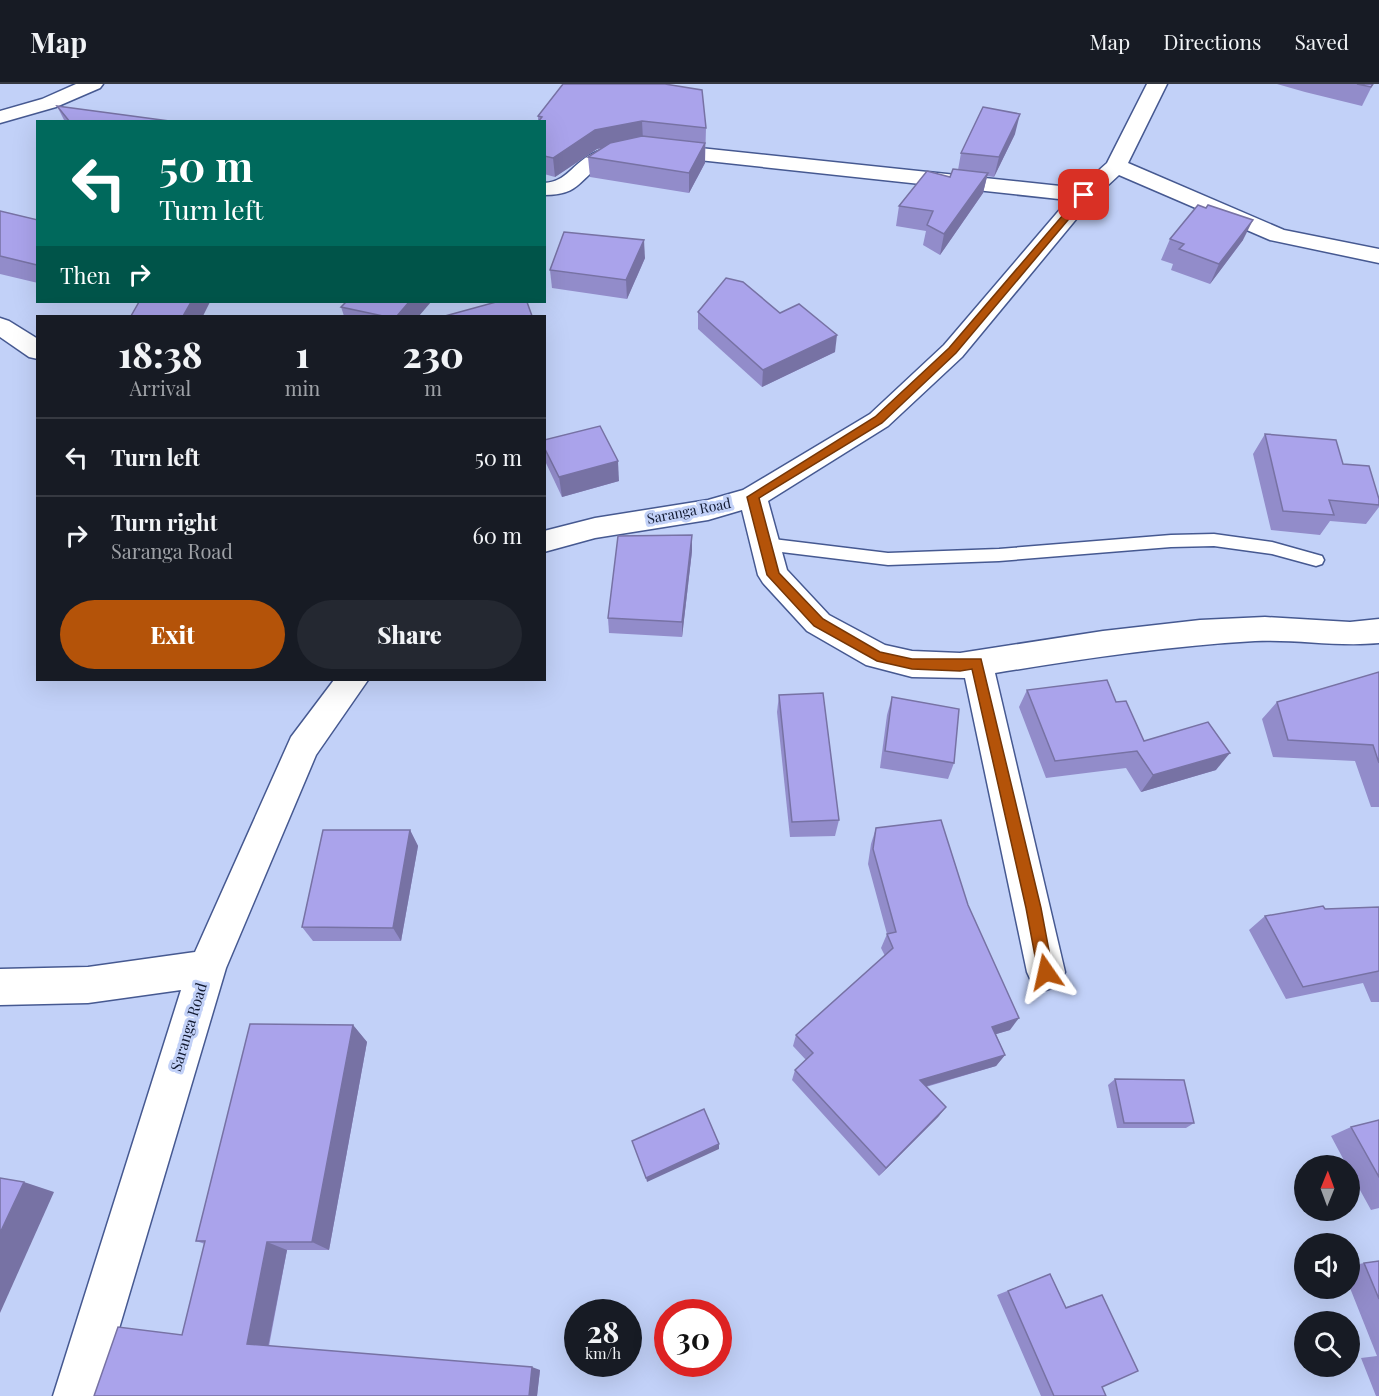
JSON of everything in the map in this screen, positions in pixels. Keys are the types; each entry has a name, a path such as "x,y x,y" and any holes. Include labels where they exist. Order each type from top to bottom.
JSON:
{"street":[{"path":"0,117 49,103 93,84"},
{"name":"Saranga Road","path":"546,541 595,528 708,510 753,497 879,420 953,351 1084,195 1116,166 1157,84"},
{"path":"546,189 552,190 575,182 592,162 607,156 643,148 1084,195"},
{"path":"1116,166 1278,235 1379,256"},
{"path":"0,326 36,350"},
{"path":"753,497 773,575 818,623 877,656 912,664 960,666 1103,643 1200,632 1265,629 1350,634 1379,632"},
{"path":"977,663 1034,908 1046,972"},
{"name":"Saranga Road","path":"76,1396 207,968 303,747 351,681"},
{"path":"0,987 88,986 207,968"}],"lane":[{"path":"765,544 888,559 999,555 1171,541 1214,540 1272,549 1316,560"}],"building":[{"path":"563,84 665,84 702,90 706,128 642,121 595,130 553,158 546,156 546,120 540,120 542,117 538,116"},
{"path":"1357,84 1373,84 1371,87"},
{"path":"57,106 162,120 68,120"},
{"path":"983,107 1020,114 999,157 961,153"},
{"path":"642,136 705,143 689,173 588,157 610,143"},
{"path":"953,169 988,173 944,234 927,225 933,211 899,206 927,171 950,177"},
{"path":"1198,205 1206,208 1208,205 1253,220 1219,264 1179,249 1184,244 1170,239"},
{"path":"0,211 36,220 36,265 0,256"},
{"path":"564,232 644,240 626,280 550,270"},
{"path":"726,278 743,282 780,313 799,304 837,335 763,370 698,312"},
{"path":"138,303 190,303 184,315 132,315"},
{"path":"345,303 408,303 398,315 378,315 341,307"},
{"path":"492,303 527,303 532,315 449,315"},
{"path":"600,426 618,461 559,477 546,451 546,440"},
{"path":"1265,434 1336,440 1343,464 1369,466 1379,505 1329,500 1334,515 1283,511"},
{"path":"692,535 682,622 608,618 618,536"},
{"path":"1379,672 1379,763 1373,745 1288,740 1277,702"},
{"path":"1107,680 1116,702 1126,701 1144,741 1208,722 1230,753 1153,775 1137,751 1055,761 1027,690"},
{"path":"823,693 839,820 792,822 779,695"},
{"path":"892,697 959,709 954,763 885,751"},
{"path":"941,820 968,905 1019,1018 992,1027 1005,1055 920,1080 946,1107 886,1168 795,1070 813,1053 796,1035 893,948 887,934 896,932 873,849 876,828"},
{"path":"323,830 410,830 393,928 302,927"},
{"path":"1323,906 1325,909 1379,907 1379,971 1303,987 1265,916"},
{"path":"250,1024 353,1025 312,1242 267,1242 247,1344 532,1367 529,1396 94,1396 118,1327 182,1335 205,1241 196,1241"},
{"path":"1115,1079 1184,1080 1194,1123 1124,1123"},
{"path":"704,1109 719,1144 646,1178 632,1141"},
{"path":"1379,1120 1379,1177 1351,1127"},
{"path":"0,1178 24,1182 0,1233"},
{"path":"1379,1261 1379,1299 1364,1263"},
{"path":"1050,1274 1066,1308 1102,1295 1138,1371 1102,1387 1106,1396 1054,1396 1008,1291"}],"route":[{"path":"1046,972 1034,908 977,663 960,666 912,664 877,656 818,623 773,575 753,497 879,420 953,351 1084,195"}]}
